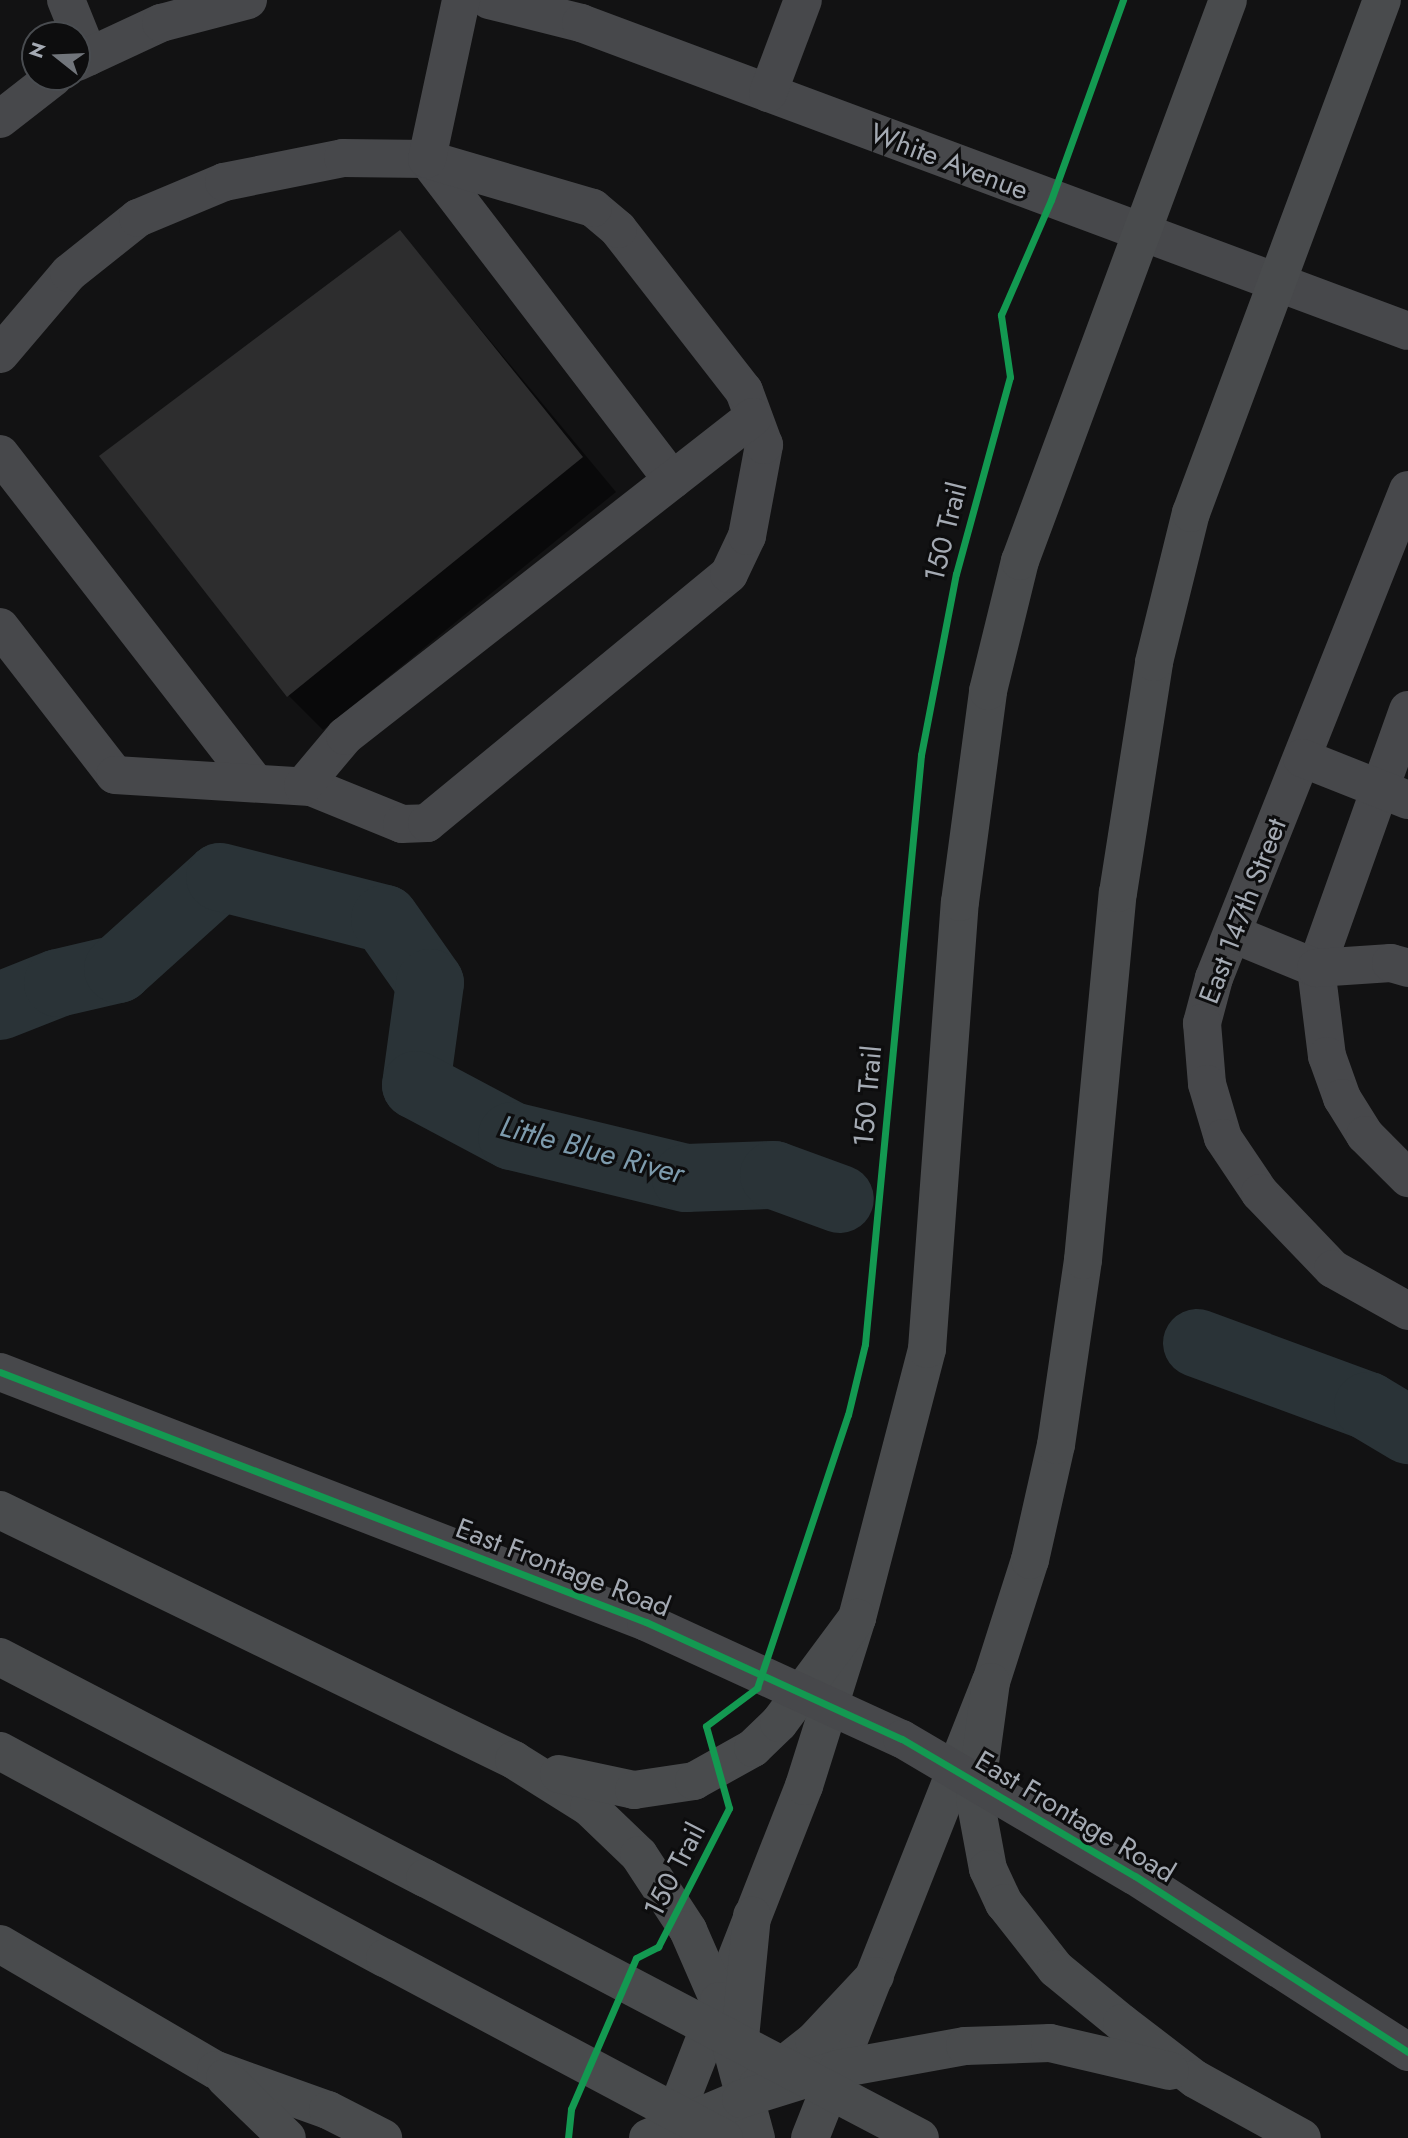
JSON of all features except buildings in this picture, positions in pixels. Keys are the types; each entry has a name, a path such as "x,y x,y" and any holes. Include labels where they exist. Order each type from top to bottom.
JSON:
{"main road":[{"path":"660,2136 719,2001 804,1786 857,1618 927,1349 960,902 988,691 1020,561 1138,233 1228,0"},
{"path":"810,2138 991,1682 1030,1560 1056,1445 1083,1260 1118,893 1154,662 1191,513 1381,0"},
{"path":"0,1510 514,1760 589,1807 639,1855 688,1930 719,2001 741,2099 756,2138"},
{"path":"514,1760 605,1788 695,1781 753,1748 779,1723 857,1618"},
{"path":"0,1657 920,2138"},
{"path":"991,1682 975,1799 985,1859 1004,1903 1056,1969 1195,2079 1301,2138"},
{"path":"0,1751 724,2138"},
{"path":"741,2138 740,2006 752,1916"},
{"path":"0,1944 216,2070 328,2110 383,2138"},
{"path":"709,2138 741,2099 814,2041 875,1976"},
{"path":"660,2136 741,2099 838,2069 965,2046 1051,2043 1128,2057 1195,2079"},
{"path":"216,2070 287,2138"}],"street":[{"path":"66,0 72,21"},
{"path":"91,56 161,23 248,0"},
{"path":"461,0 427,159 672,480"},
{"name":"White Avenue","path":"489,0 581,23 1138,233 1408,331"},
{"path":"768,93 803,0"},
{"path":"0,119 36,91"},
{"path":"0,354 69,273 138,218 224,182 343,158 427,159 593,208 618,229 744,391 764,444 747,536 729,574 426,823 402,824 303,786 115,775 0,627"},
{"path":"303,786 345,736 754,417"},
{"path":"0,454 255,783"},
{"name":"East 147th Street","path":"1408,490 1233,934 1202,1023 1207,1084 1223,1138 1299,1239 1333,1269 1408,1311"},
{"path":"1406,722 1395,795 1315,968 1327,1056 1342,1098 1365,1135 1408,1177"},
{"path":"1302,758 1395,795"},
{"path":"1233,934 1315,968 1391,962 1408,968"},
{"name":"East Frontage Road","path":"0,1372 646,1622 902,1739 1135,1875 1408,2052"}],"waterway":[{"name":"Little Blue River","path":"0,1006 58,983 118,969 220,877 385,919 430,983 416,1085 512,1136 686,1178 774,1175 840,1199"},
{"name":"Little Blue River","path":"1197,1343 1368,1406 1408,1430"}],"cycle path":[{"name":"150 Trail","path":"568,2138 571,2109 636,1958 658,1947 729,1808 706,1726 757,1688 848,1415 865,1344 921,755 956,574 1010,377 1001,315 1051,200 1123,0"},
{"path":"0,1372 646,1622 902,1739 1135,1876 1408,2052"}]}
